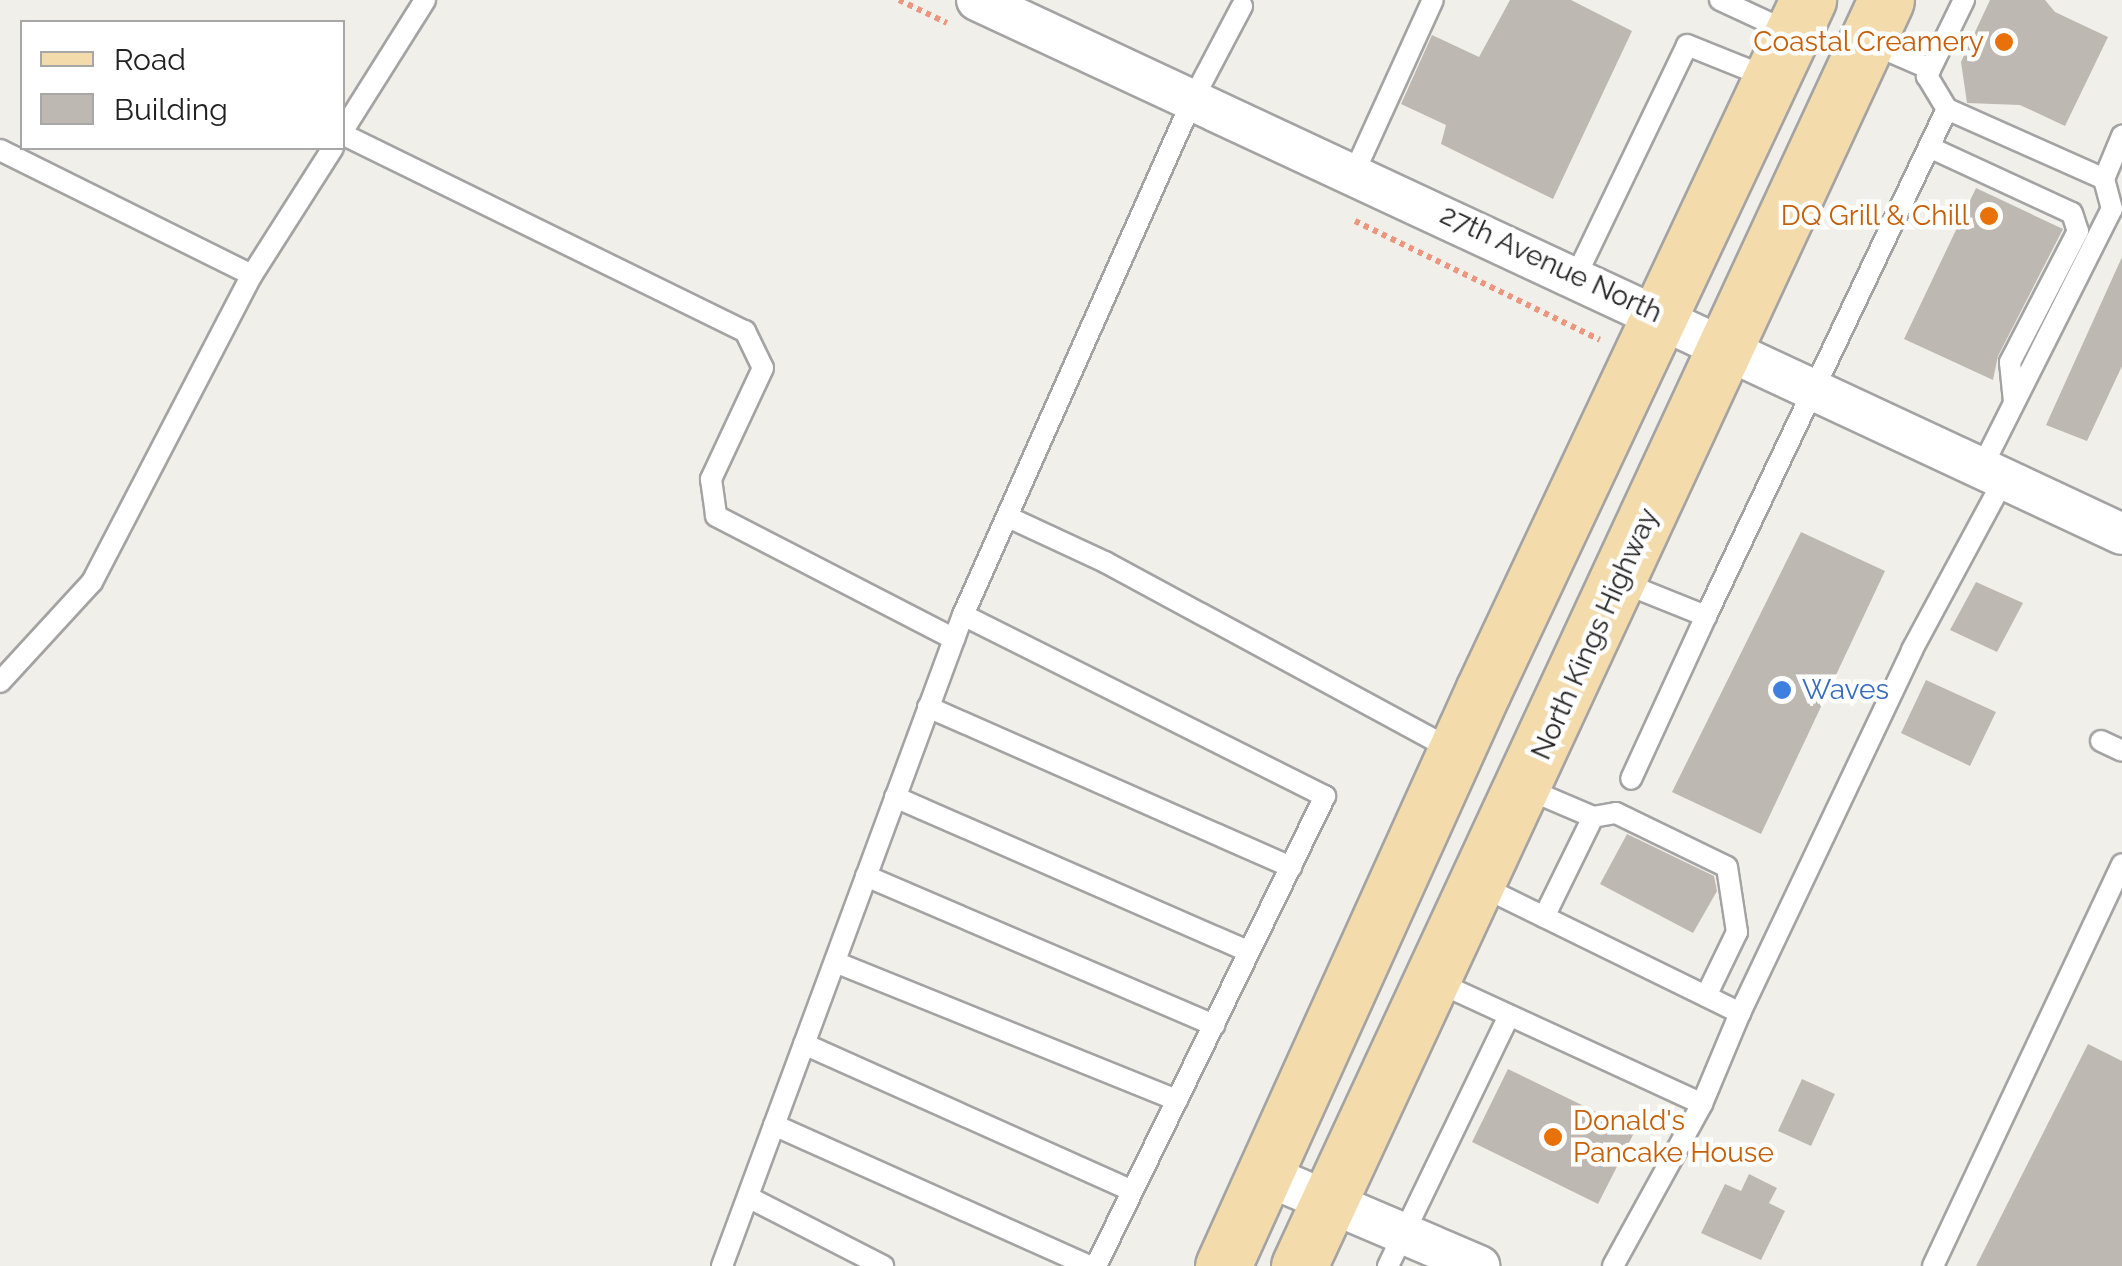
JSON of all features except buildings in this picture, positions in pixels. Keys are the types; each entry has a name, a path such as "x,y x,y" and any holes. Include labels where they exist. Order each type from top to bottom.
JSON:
{"main road":[{"name":"North Kings Highway","path":"1300,1266 1526,788 1877,21"},
{"path":"1224,1266 1456,751 1790,37"}],"street":[{"name":"27th Avenue North","path":"977,0 1726,344 1812,389 2122,534"},
{"path":"1266,1175 1331,1198 1396,1249 1479,1266"}],"lane":[{"path":"345,128 426,0"},
{"path":"1354,173 1433,0"},
{"path":"1720,0 1790,37"},
{"path":"1964,0 1927,76 1947,110 2104,179"},
{"path":"722,1266 954,639 1193,99 1242,6"},
{"path":"1877,21 1930,69"},
{"path":"1576,276 1686,45 1790,37"},
{"path":"1631,778 1947,110"},
{"path":"345,134 746,332 763,368 711,479 716,516 954,639"},
{"path":"1613,1266 1702,1104 1740,1013 1993,473 2014,402 2112,209 2104,179 2122,136"},
{"path":"1929,146 2072,213 2078,231 2010,362 2014,402"},
{"path":"0,150 252,276"},
{"path":"0,682 92,582 252,276 332,150"},
{"path":"1008,517 1105,562 1456,751"},
{"path":"1620,581 1706,616"},
{"path":"774,1124 1092,1266 1326,796 964,615"},
{"path":"928,707 1291,867"},
{"path":"2100,741 2122,751"},
{"path":"1526,788 1593,817 1616,813 1727,867 1737,932 1706,996"},
{"path":"895,797 1249,952"},
{"path":"1544,917 1593,817"},
{"path":"1932,1266 2122,864"},
{"path":"866,876 1214,1025"},
{"path":"1479,885 1740,1013"},
{"path":"834,962 1177,1100"},
{"path":"1434,981 1702,1104"},
{"path":"1396,1249 1509,1016"},
{"path":"804,1044 1132,1191"},
{"path":"748,1197 883,1266"}],"place":[{"name":"Coastal Creamery","path":"2004,42"},
{"name":"DQ Grill & Chill","path":"1989,216"},
{"name":"Waves","path":"1782,690"},
{"name":"Donald's Pancake House","path":"1553,1137"}]}
